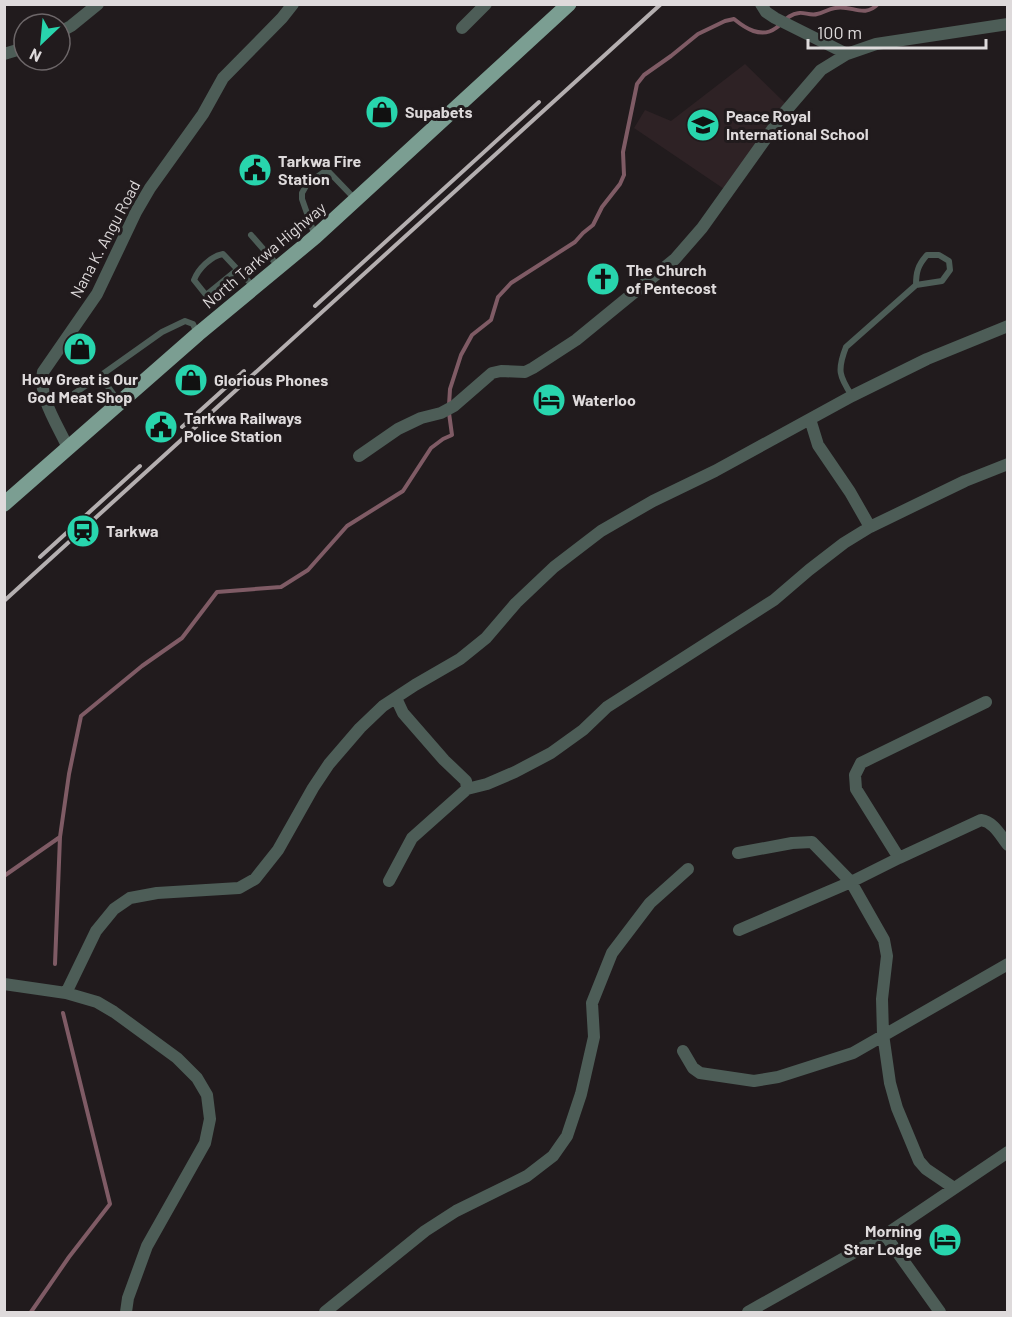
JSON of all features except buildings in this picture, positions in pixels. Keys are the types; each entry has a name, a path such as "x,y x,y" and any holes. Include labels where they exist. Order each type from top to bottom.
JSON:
{"main road":[{"name":"North Tarkwa Highway","path":"6,499 315,237 569,4"}],"street":[{"path":"72,25 98,4"},
{"name":"Nana K. Angu Road","path":"68,448 44,395 41,384 43,372 97,294 136,212 150,188 203,114 223,78 293,4"},
{"path":"462,28 486,4"},
{"path":"761,4 766,12 775,18 847,54"},
{"path":"358,456 398,429 454,406 492,373 525,372 576,340 675,259 702,228 784,113 821,70 847,54 876,44 1008,24"},
{"path":"66,993 96,931 114,909 130,898 157,893 239,888 255,879 278,850 329,764 383,706 460,659 486,638 516,603 554,567 601,531 852,396 927,360 1008,326"},
{"path":"810,419 818,445 850,492 870,527"},
{"path":"389,881 412,838 467,789 487,784 515,772 551,753 583,730 607,707 765,606 808,570 870,527 965,481 1008,464"},
{"path":"396,699 403,712 444,760 466,780 467,789"},
{"path":"899,858 856,789 855,775 861,763 986,702"},
{"path":"739,930 851,882 981,820 988,821 1008,845"},
{"path":"738,853 792,843 812,842 851,882 887,948 882,999 883,1034 890,1083 912,1147 926,1169 954,1188"},
{"path":"325,1312 425,1231 456,1211 527,1176 553,1156 567,1136 578,1104 594,1036 592,1003 612,953 650,903 688,869"},
{"path":"682,1051 693,1068 700,1072 754,1081 778,1077 853,1053 1008,964"},
{"path":"4,984 66,993 97,1002 177,1058 197,1078 207,1095 210,1119 205,1143 147,1246 128,1298 126,1312"},
{"path":"748,1312 885,1235 1008,1152"},
{"path":"885,1235 940,1312"}],"lane":[{"path":"317,177 324,172 329,172 356,199"},
{"path":"306,186 302,199 315,237"},
{"path":"251,235 279,268"},
{"path":"238,269 206,295 194,280 197,273 216,255 223,254 238,269 254,287"},
{"path":"852,396 840,377 840,362 846,347 916,285 942,281 951,270 949,261 939,255 927,255 915,273 916,285"},
{"path":"72,395 162,333 185,321 193,324 198,334"},
{"path":"100,376 120,403"}],"shaded area":[{"name":"Peace Royal International School","path":"745,64 785,103 727,191 634,128 645,110 671,121"}],"waterway":[{"path":"449,405 450,389 461,355 472,335 491,320 498,297 511,283 575,242 593,225 602,207 620,184 624,175 623,152 637,84 644,75 698,34 725,21 734,19 748,29 765,32 776,28 795,14 815,14 841,7 862,11 878,4"},
{"path":"55,964 60,837 69,774 81,716 142,666 182,638 217,592 281,587 308,570 347,526 403,491 431,448 452,435 449,413"},
{"path":"4,876 60,837"},
{"path":"31,1312 69,1257 110,1204 63,1013"}],"railway":[{"path":"4,601 661,4"},
{"path":"315,306 539,102"},
{"path":"182,427 244,371"},
{"path":"40,557 140,466"}],"place":[{"name":"Supabets","path":"382,112"},
{"name":"Peace Royal International School","path":"703,125"},
{"name":"Tarkwa Fire Station","path":"255,170"},
{"name":"The Church of Pentecost","path":"603,279"},
{"name":"How Great is Our God Meat Shop","path":"80,349"},
{"name":"Glorious Phones","path":"191,380"},
{"name":"Waterloo","path":"549,400"},
{"name":"Tarkwa Railways Police Station","path":"161,427"},
{"name":"Tarkwa","path":"83,531"},
{"name":"Morning Star Lodge","path":"945,1240"}]}
